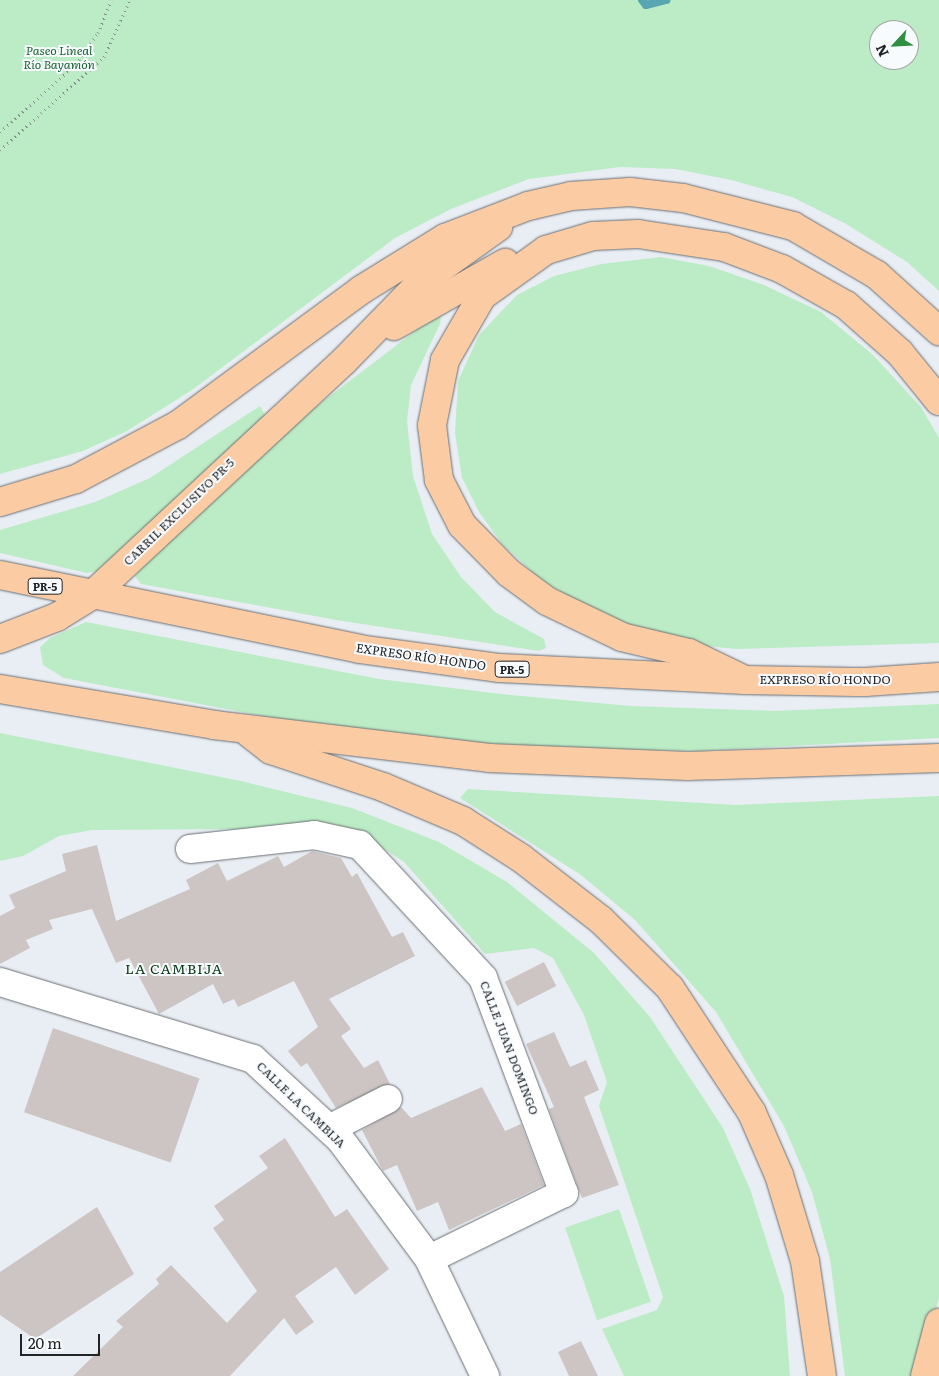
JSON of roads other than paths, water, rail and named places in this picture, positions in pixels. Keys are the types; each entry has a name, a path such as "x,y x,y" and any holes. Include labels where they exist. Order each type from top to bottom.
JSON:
{"highway":[{"path":"0,502 76,479 122,458 221,397 410,258 473,225 528,206 580,195 630,192 727,206 769,219 814,237 877,275 939,331"},
{"path":"344,361 421,282 528,206"},
{"path":"344,361 456,288 514,260 571,241 618,234 655,235 724,247 782,269 846,305 875,329 939,401"},
{"path":"571,241 546,250 500,279 482,296 461,328 436,392 432,442 439,480 478,544 547,601 622,637 689,653 745,680"},
{"name":"CARRIL EXCLUSIVO PR-5","path":"0,638 57,617 91,596 344,361"},
{"name":"EXPRESO RÍO HONDO","path":"0,575 91,596 359,649 500,668 745,680 864,682 939,676"},
{"path":"0,688 243,729 489,758 688,766 939,758"},
{"path":"243,729 271,750 383,787 463,821 521,858 601,920 670,988 752,1113 779,1175 805,1261 822,1376"},
{"path":"925,1376 939,1323"}],"street":[{"name":"CALLE JUAN DOMINGO","path":"190,849 314,835 360,845 484,978 564,1193 429,1260"},
{"name":"CALLE LA CAMBIJA","path":"0,982 252,1059 329,1129 429,1260 485,1376"},
{"path":"329,1129 388,1099"}],"waterway":[{"path":"642,0 646,5 666,0"}],"district":[{"name":"LA CAMBIJA","path":"174,968"}],"park label":[{"name":"Paseo Lineal Río Bayamón","path":"59,58"}]}
